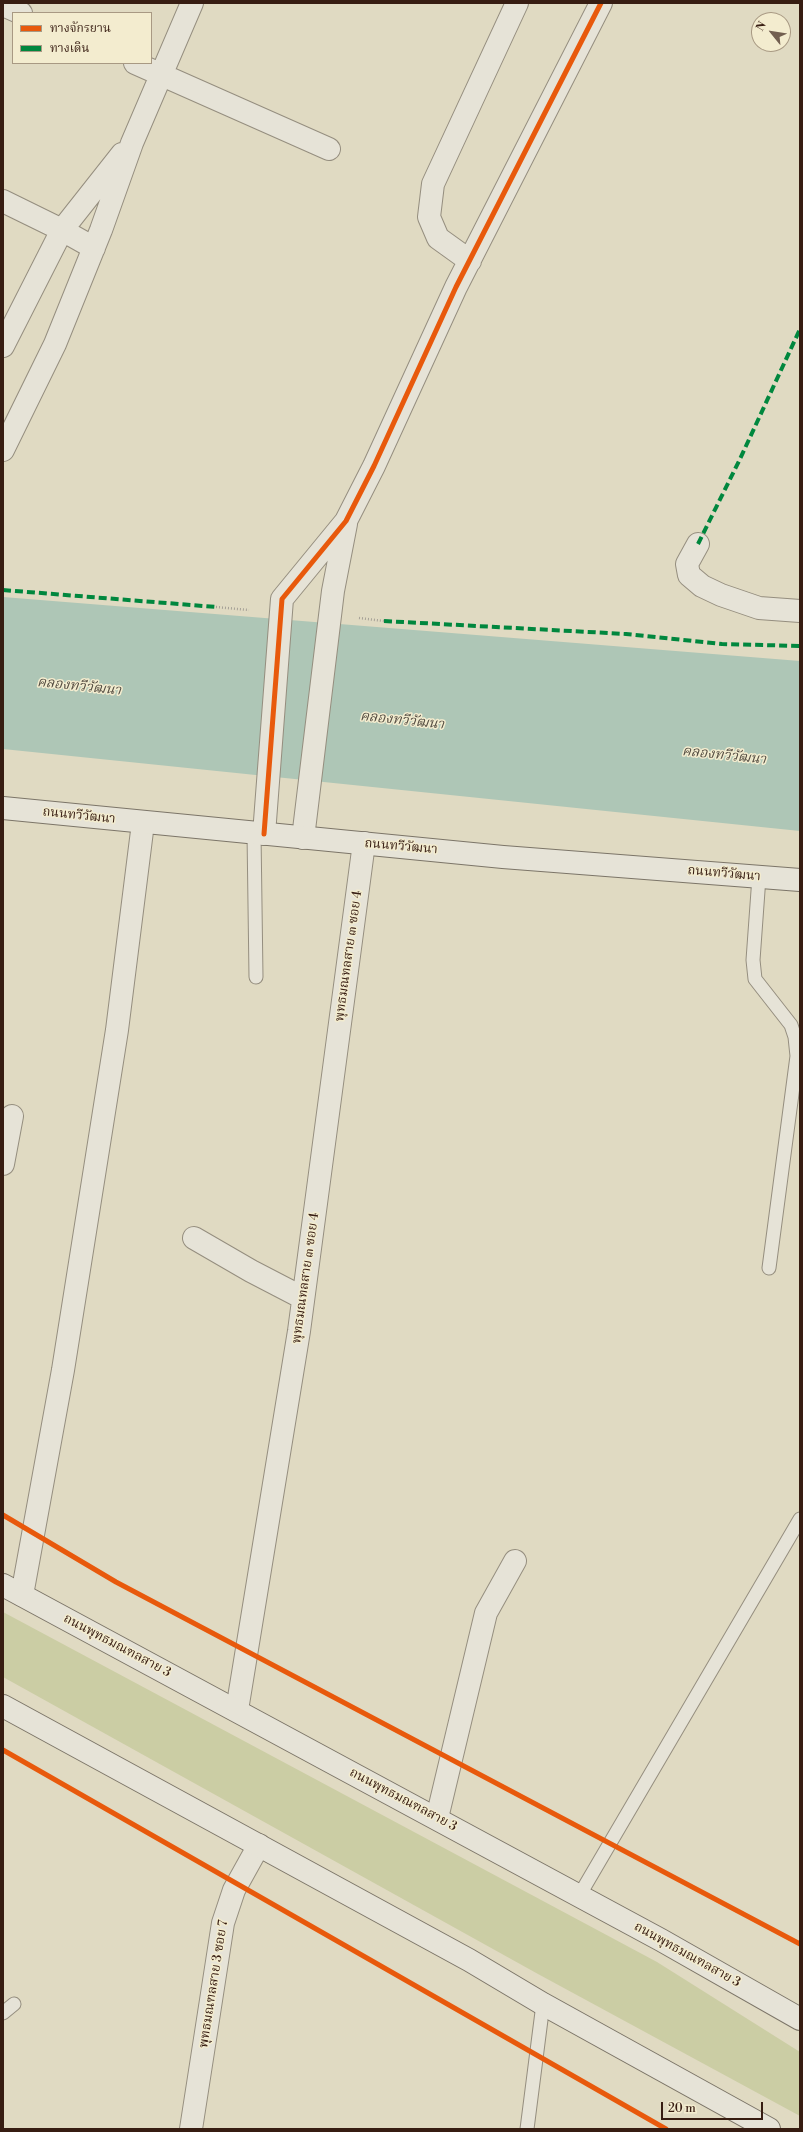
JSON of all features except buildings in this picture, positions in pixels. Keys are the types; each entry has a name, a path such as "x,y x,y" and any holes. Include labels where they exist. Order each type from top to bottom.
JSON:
{"street":[{"path":"3,450 55,344 94,248 132,143 192,3"},
{"path":"470,261 438,238 429,217 433,184 517,3"},
{"path":"259,834 268,787 282,599 346,521 374,466 470,261 601,3"},
{"path":"3,5 19,12"},
{"path":"137,64 329,149"},
{"path":"3,346 62,230 132,143"},
{"path":"3,200 94,248"},
{"path":"303,838 333,591 346,521"},
{"path":"698,544 687,564 689,575 702,586 721,595 759,608 800,611"},
{"name":"ถนนทวีวัฒนา","path":"3,808 364,844 800,880"},
{"path":"22,1595 63,1370 117,1030 143,822"},
{"name":"พุทธมณทลสาย ๓ ซอย 4","path":"237,1710 303,1298 364,844"},
{"path":"3,1164 12,1116"},
{"path":"194,1238 251,1271 303,1298"},
{"path":"437,1818 486,1613 515,1561"},
{"name":"ถนนพุทธมณฑลสาย 3","path":"3,1585 437,1818 800,2019"},
{"path":"3,1706 469,1960 745,2122 769,2129"},
{"name":"พุทธมณฑลสาย 3 ซอย 7","path":"191,2129 223,1923 234,1890 259,1845"}],"lane":[{"path":"256,977 259,834"},
{"path":"759,877 753,960 755,979 791,1025 795,1037 797,1056 768,1268"},
{"path":"579,1896 800,1519"},
{"path":"3,2013 14,2004"},
{"path":"528,2129 543,2004"}],"path":[{"path":"216,607 249,610"},
{"path":"357,617 384,621"}],"green space":[{"path":"3,1612 657,1962 800,2052 800,2116 538,1974 3,1677"}],"water":[{"name":"คลองทวีวัฒนา","path":"3,597 800,661 800,831 3,749"}],"marked path":[{"path":"698,544 740,459 800,329"},
{"path":"3,590 216,607"},
{"path":"384,621 626,634 722,644 800,646"}],"cycle path":[{"path":"264,834 282,599 346,521 374,466 456,287 601,3"},
{"path":"3,1515 116,1582 800,1944"},
{"path":"3,1750 666,2129"}]}
